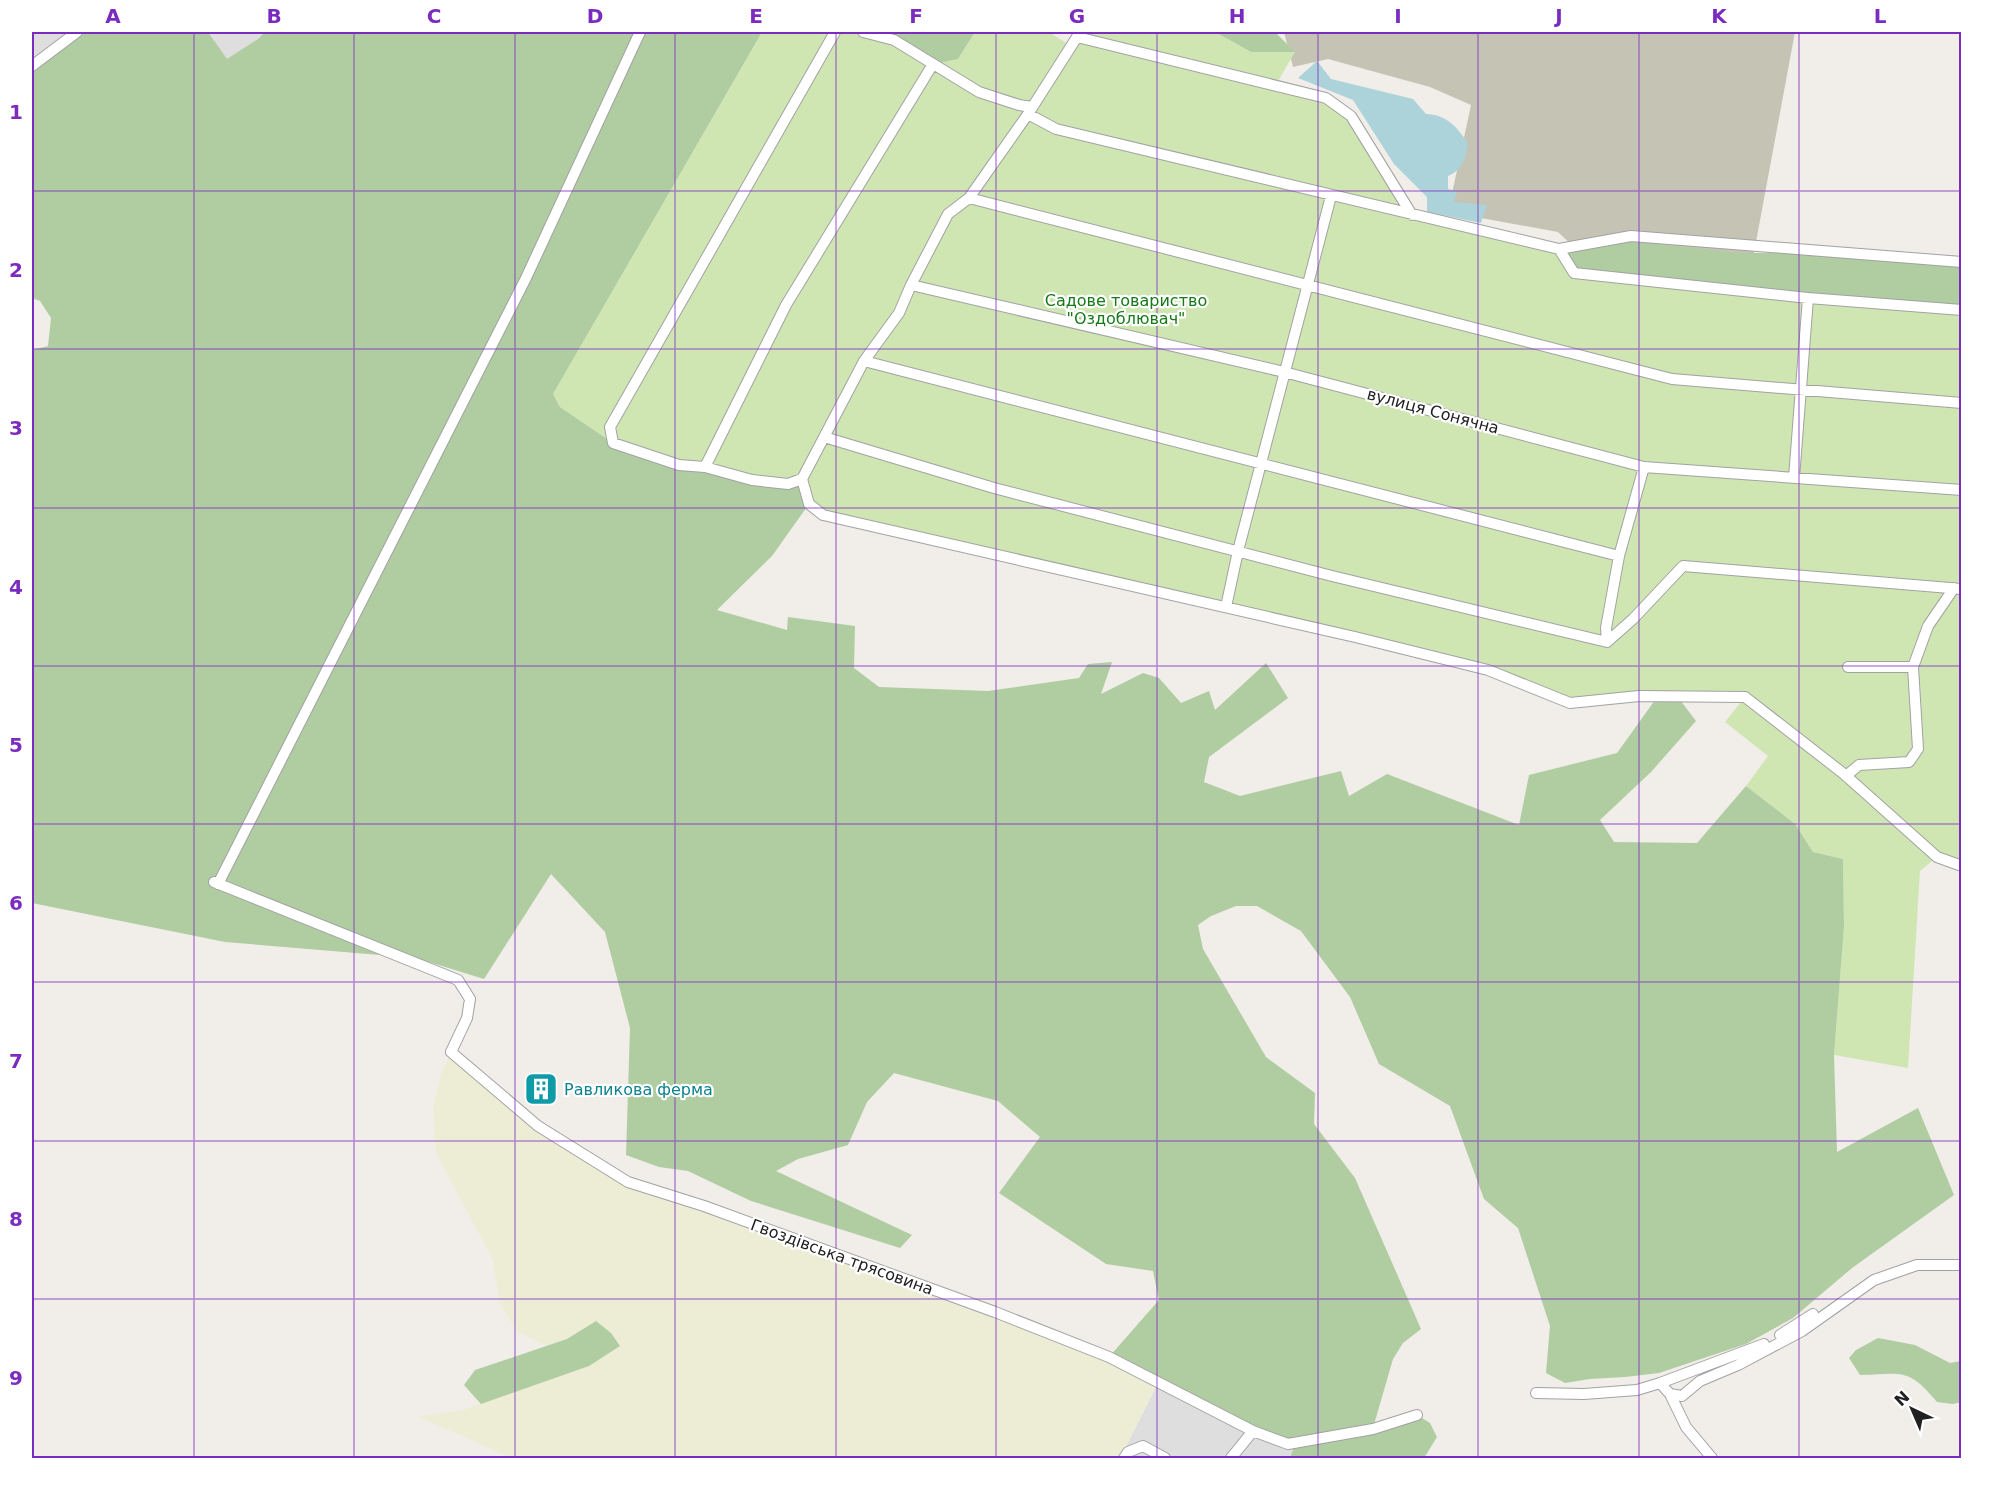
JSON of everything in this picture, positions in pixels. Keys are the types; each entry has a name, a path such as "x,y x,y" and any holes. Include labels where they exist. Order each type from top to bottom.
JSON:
{"street":[{"path":"32,66 77,32"},
{"name":"Гвоздівська трясовина","path":"640,32 526,278 216,883 458,980 470,999 467,1018 451,1052 538,1126 628,1182 704,1206 995,1312 1108,1357 1253,1431 1288,1444 1372,1429 1418,1415"},
{"path":"835,32 610,427 613,443 679,465 705,467 752,480 788,484 802,478 864,361 899,312 948,214 969,198 1030,111 1077,37 1326,98 1351,116 1413,215"},
{"path":"863,32 894,40 979,92 1019,105 1056,129 1559,249 1631,236 1962,262"},
{"path":"705,467 786,305 933,64"},
{"path":"1227,607 1238,551 1330,196"},
{"path":"969,198 1672,379 1962,403"},
{"path":"1559,249 1574,273 1808,298 1962,310"},
{"name":"вулиця Сонячна","path":"911,285 1284,372 1644,467 1962,490"},
{"path":"1794,478 1808,298"},
{"path":"864,361 1619,556"},
{"path":"824,437 994,488 1607,642"},
{"path":"1607,642 1606,628 1619,556 1644,467"},
{"path":"802,478 809,504 823,515 1227,607 1488,670 1570,704 1639,696 1745,697 1846,776 1937,857 1962,866"},
{"path":"1607,642 1634,619 1683,566 1958,588"},
{"path":"1846,776 1859,765 1909,762 1918,749 1913,667 1928,626 1958,588"},
{"path":"1848,667 1913,667"},
{"path":"1671,1394 1682,1396 1700,1381 1738,1365 1802,1331 1874,1280 1917,1265 1962,1265"},
{"path":"1536,1393 1584,1394 1637,1390 1752,1350 1785,1333 1813,1314"},
{"path":"1660,1383 1671,1394 1686,1427 1712,1458"},
{"path":"1231,1458 1253,1431"},
{"path":"1126,1455 1143,1446 1165,1458"}],"shaded area":[{"path":"32,32 77,32 32,66"},
{"path":"208,32 265,32 227,60"},
{"path":"1284,32 1795,32 1748,285 1599,271 1558,232 1448,212 1471,105 1430,87 1328,59 1293,67"},
{"path":"1158,1383 1295,1443 1290,1458 1120,1458"}],"green space":[{"path":"77,32 208,32 227,59 265,32 762,32 553,394 560,407 613,443 752,480 802,479 809,504 772,556 717,610 787,630 788,617 855,626 854,668 879,687 988,691 1079,678 1088,664 1112,662 1101,694 1143,673 1159,678 1181,703 1209,691 1215,710 1266,663 1288,698 1209,757 1204,782 1240,796 1341,771 1349,796 1387,774 1519,825 1529,775 1617,753 1658,696 1677,696 1696,721 1651,772 1600,820 1614,842 1697,843 1746,786 1795,824 1813,852 1843,859 1844,927 1834,1055 1837,1152 1918,1108 1954,1195 1852,1268 1793,1318 1746,1344 1659,1373 1565,1383 1546,1373 1550,1326 1518,1228 1484,1199 1450,1106 1379,1064 1350,997 1301,931 1257,906 1236,906 1211,916 1198,925 1203,949 1266,1057 1315,1093 1314,1124 1355,1178 1421,1329 1403,1343 1393,1359 1373,1428 1417,1415 1430,1423 1437,1437 1424,1458 1290,1458 1295,1444 1288,1444 1109,1357 1159,1300 1153,1271 1106,1264 999,1193 1040,1137 998,1101 894,1073 867,1102 848,1145 798,1159 776,1171 912,1235 900,1248 751,1201 688,1171 659,1167 626,1155 630,1028 605,932 551,874 484,979 416,958 225,942 32,903 32,350 48,346 51,318 40,301 32,298 32,66"},
{"name":"Садове товариство \"Оздоблювач\"","path":"762,32 863,32 958,59 975,32 1004,34 1007,32 1049,32 1071,46 1081,32 1215,32 1251,52 1295,52 1275,86 1326,98 1351,116 1413,215 1559,249 1961,310 1961,866 1937,857 1920,871 1908,1068 1834,1055 1844,927 1843,859 1813,852 1795,824 1746,786 1768,756 1725,722 1745,697 1570,703 1488,670 823,515 752,480 613,443 560,407 553,394"},
{"path":"863,32 975,32 958,59 933,64"},
{"path":"1215,32 1275,32 1295,52 1251,52"},
{"path":"1633,241 1738,253 1837,253 1961,262 1961,310 1574,273 1559,249"},
{"path":"451,1052 525,1116 628,1182 995,1312 1158,1383 1120,1458 511,1458 417,1416 460,1411 589,1366 596,1321 567,1339 547,1346 517,1332 499,1301 493,1260 436,1153 433,1108 441,1074"},
{"path":"596,1321 611,1333 620,1346 589,1366 481,1404 464,1385 475,1370 567,1339"},
{"path":"1878,1338 1915,1345 1950,1363 1961,1361 1961,1402 1953,1404 1937,1402 1919,1383 1903,1375 1860,1375 1849,1358 1856,1350"}],"water":[{"path":"1317,61 1331,79 1413,99 1426,114 1445,119 1455,127 1468,143 1461,167 1448,176 1448,189 1457,191 1454,202 1487,205 1481,223 1427,212 1427,197 1394,164 1353,100 1298,78"}],"place":[{"name":"Равликова ферма","path":"541,1089"}]}
